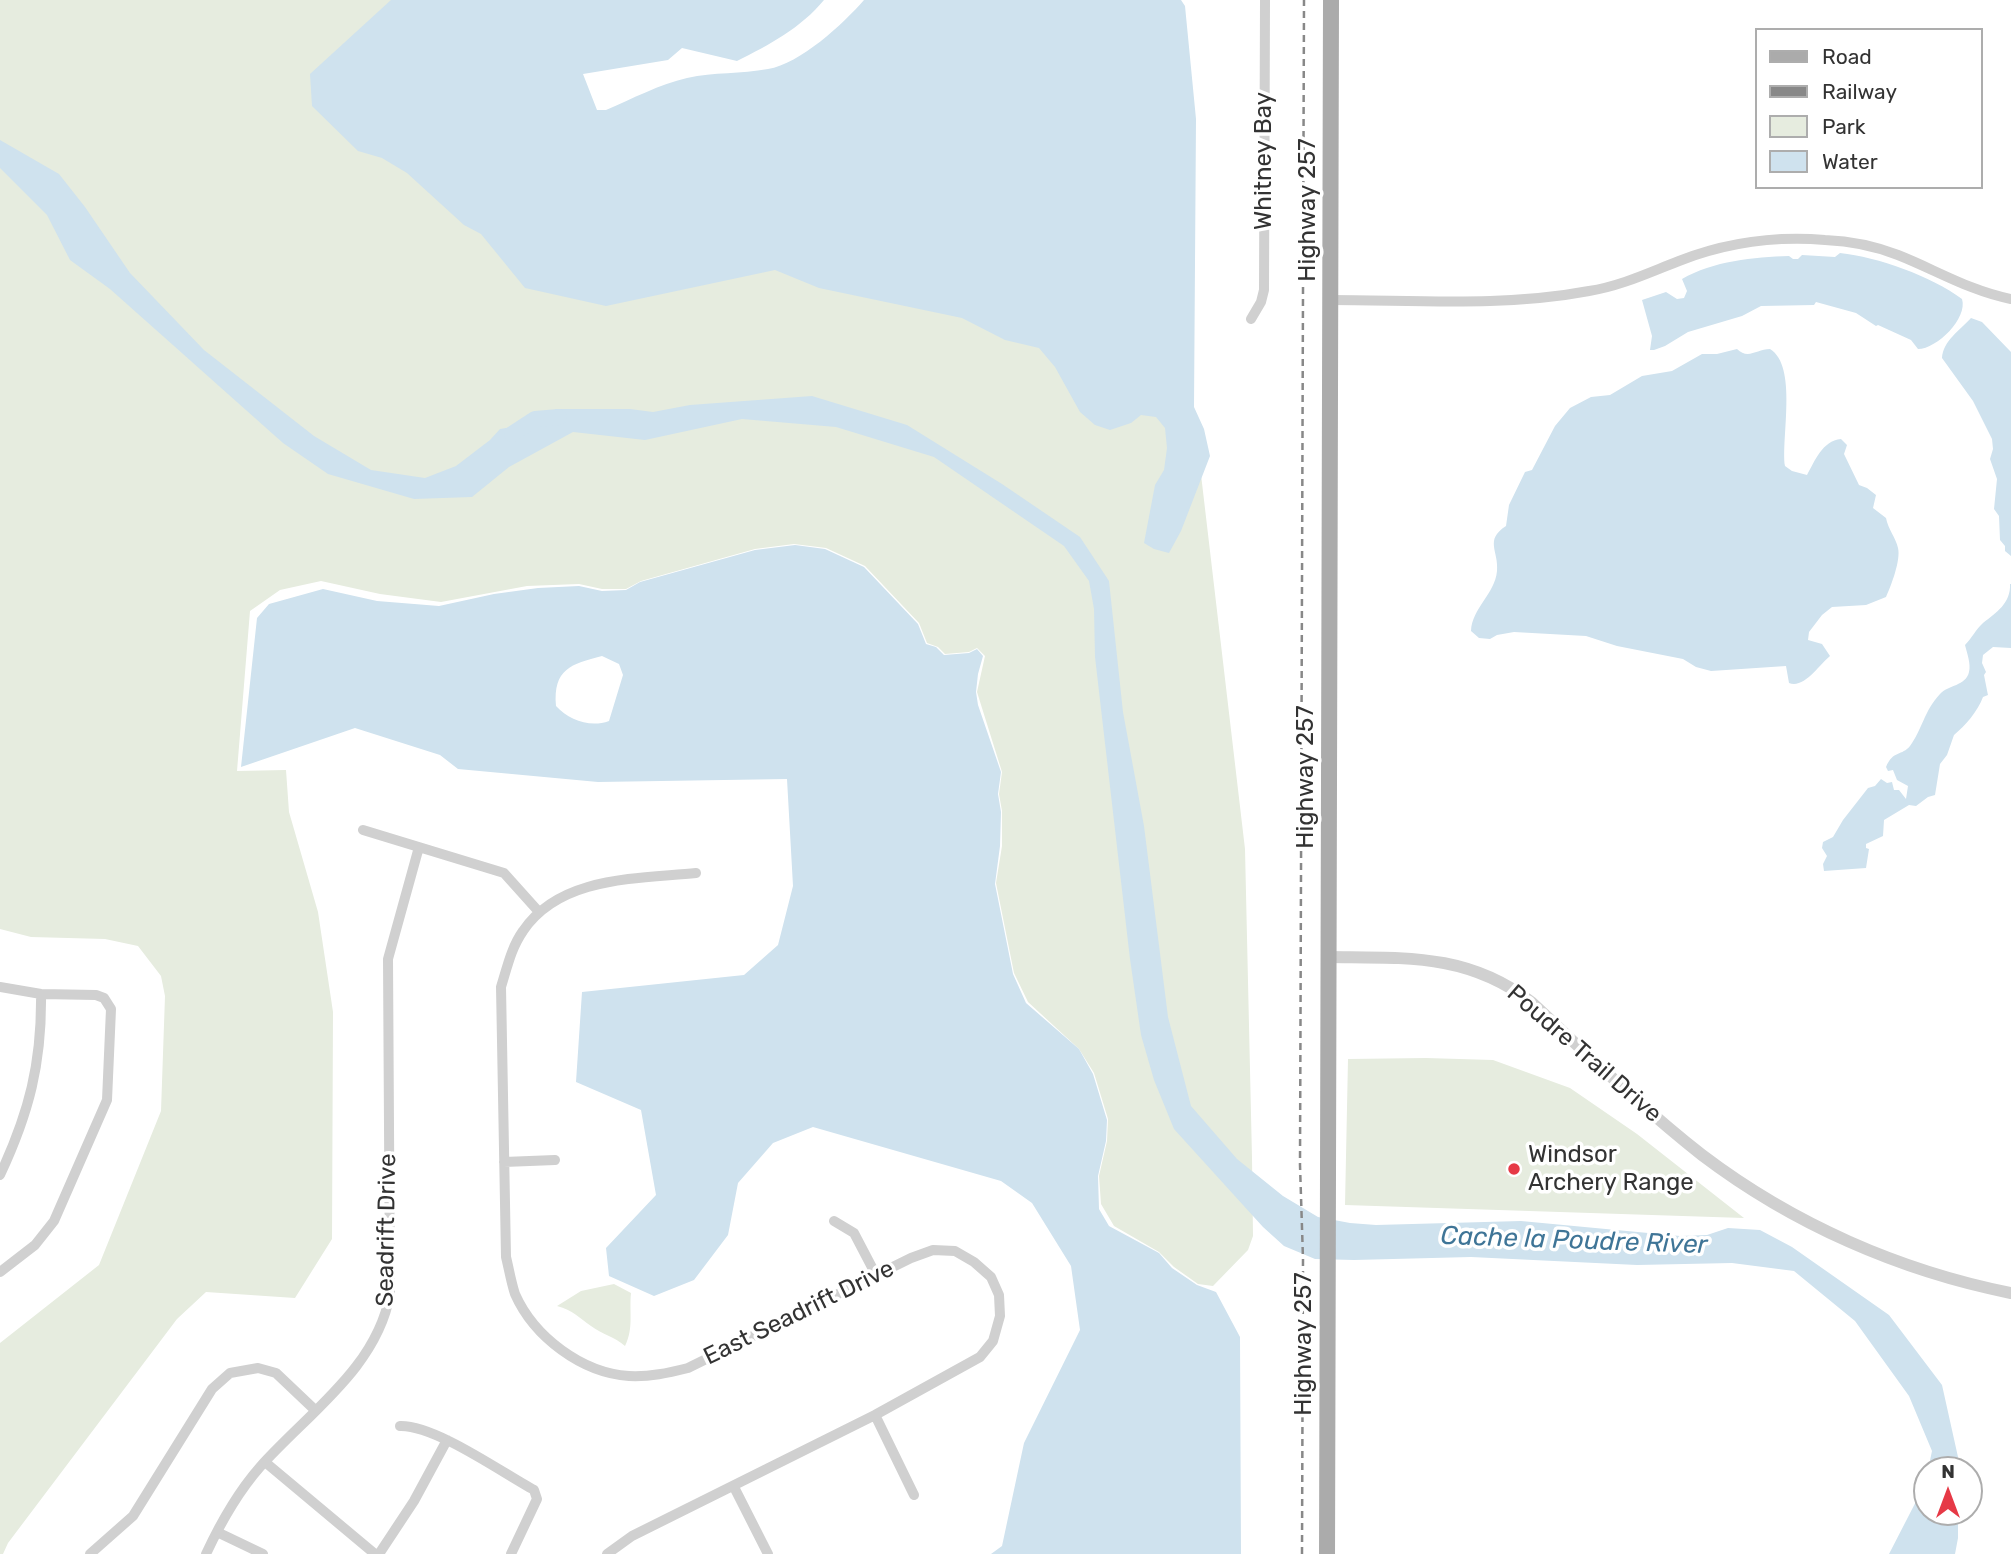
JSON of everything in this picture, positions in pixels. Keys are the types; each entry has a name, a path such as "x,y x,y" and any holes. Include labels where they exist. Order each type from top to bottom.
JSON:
{"main road":[{"name":"Highway 257","path":"1327,1554 1331,0"}],"street":[{"name":"Whitney Bay","path":"1251,319 1261,302 1264,290 1265,0"},
{"path":"1330,300 1502,300 1554,296 1607,287 1716,248 1801,239 1842,241 1881,250 1968,287 2011,299"},
{"path":"363,830 504,873 539,912 569,893 602,884 696,873"},
{"name":"Seadrift Drive","path":"206,1554 217,1532 265,1462 362,1361 377,1337 386,1315 390,1294 388,959 419,847"},
{"name":"East Seadrift Drive","path":"539,912 522,932 511,954 501,987 504,1163 506,1257 515,1293 531,1320 547,1338 568,1354 598,1370 627,1376 655,1376 688,1368 911,1258 933,1250 955,1251 974,1262 991,1277 999,1295 1000,1316 993,1341 980,1357 875,1415 632,1536 607,1554"},
{"name":"Poudre Trail Drive","path":"1329,957 1419,959 1461,965 1491,976 1531,1002 1679,1136 1764,1197 1809,1222 1878,1254 1954,1280 2011,1293"},
{"path":"0,987 41,994 96,995 104,998 111,1009 109,1091 54,1221 35,1245 0,1272"},
{"path":"0,1175 19,1135 30,1101 38,1060 41,994"},
{"path":"504,1163 555,1160"},
{"path":"834,1221 854,1233 876,1275"},
{"path":"90,1554 133,1516 212,1389 230,1373 258,1368 275,1373 315,1410"},
{"path":"875,1415 914,1495"},
{"path":"400,1426 413,1426 447,1440 534,1490 537,1499 511,1554"},
{"path":"265,1462 377,1554 414,1501 447,1440"},
{"path":"734,1487 768,1554"},
{"path":"217,1532 262,1554"}],"green space":[{"path":"0,0 402,0 775,253 1070,337 1196,432 1245,849 1252,1158 1253,1236 1248,1250 1213,1286 1198,1284 1159,1252 1114,1226 1101,1204 1099,1176 1107,1141 1108,1119 1094,1073 1079,1049 1028,1002 1014,973 996,883 1002,846 999,794 1002,772 977,692 985,656 977,648 969,652 945,654 938,647 927,643 919,623 865,566 826,548 794,544 755,549 641,581 626,589 602,589 579,584 527,586 441,602 380,594 321,581 280,590 250,611 237,771 286,770 289,812 318,912 333,1012 332,1239 295,1298 206,1292 177,1319 8,1543 3,1554 0,1554 0,1343 99,1265 161,1111 165,996 161,976 138,946 105,939 31,937 0,929"},
{"name":"Windsor Archery Range","path":"1348,1059 1493,1060 1570,1088 1637,1134 1744,1218 1345,1205"},
{"path":"614,1284 631,1293 630,1326 625,1346 572,1312 557,1306 581,1291"}],"water":[{"path":"391,0 824,0 795,27 737,61 682,48 668,60 583,74 597,110 606,110 687,78 758,71 780,66 820,42 864,0 1181,0 1185,6 1196,119 1194,407 1204,429 1210,456 1181,531 1169,553 1144,543 1155,485 1164,470 1167,448 1165,428 1156,417 1141,415 1131,423 1110,430 1095,425 1080,412 1055,367 1039,348 1005,340 962,318 819,288 775,270 606,306 525,288 481,234 464,225 407,173 382,158 358,151 312,106 310,74"},
{"path":"0,140 59,174 130,273 204,350 314,436 371,470 425,478 456,466 500,429 529,424 556,409 630,409 653,412 690,405 812,396 907,425 1002,484 1080,537 1109,581 1123,712 1144,826 1168,1017 1191,1106 1237,1159 1283,1196 1318,1217 1350,1223 1376,1225 1521,1221 1680,1236 1707,1235 1728,1228 1760,1230 1792,1247 1889,1315 1942,1385 1958,1456 1931,1456 1932,1451 1909,1396 1855,1321 1794,1271 1732,1263 1637,1265 1471,1257 1315,1259 1284,1246 1263,1227 1174,1129 1154,1080 1141,1035 1095,657 1094,609 1089,581 1064,546 934,457 836,427 742,419 645,440 573,432 509,467 472,497 414,499 328,474 283,443 110,289 70,260 47,215 0,168"},
{"path":"1840,253 1904,269 1949,291 1962,299 1963,307 1956,323 1934,344 1918,349 1911,340 1876,326 1856,313 1816,302 1814,305 1761,306 1742,316 1688,332 1665,346 1650,350 1652,336 1642,300 1666,292 1677,299 1684,298 1687,291 1682,279 1707,268 1734,261 1789,256 1798,259 1802,255 1835,257"},
{"path":"1971,318 1982,322 2011,352 2011,556 2005,551 2000,540 1999,516 1994,509 1997,479 1990,459 1992,439 1973,401 1942,358 1945,346"},
{"path":"1737,349 1749,354 1770,349 1779,358 1786,386 1785,466 1807,475 1820,452 1829,444 1841,439 1847,445 1844,454 1859,485 1876,495 1873,508 1886,518 1898,548 1897,566 1886,597 1866,605 1832,607 1822,615 1809,632 1808,640 1822,644 1830,656 1806,679 1795,684 1789,683 1786,666 1711,671 1696,667 1683,659 1617,646 1586,636 1514,632 1490,639 1479,638 1471,631 1475,615 1495,579 1497,564 1494,541 1499,531 1506,526 1509,505 1525,472 1532,470 1555,426 1570,408 1591,397 1610,395 1642,376 1672,371 1702,354 1717,354"},
{"path":"795,545 825,549 864,567 918,624 926,644 936,647 944,655 969,653 977,649 983,656 976,692 1001,772 998,794 1001,812 1000,846 995,884 1013,974 1026,1003 1079,1049 1093,1074 1107,1120 1106,1141 1098,1176 1099,1209 1109,1226 1159,1253 1172,1268 1197,1285 1216,1292 1240,1337 1241,1554 991,1554 1002,1546 1024,1443 1080,1330 1071,1266 1032,1203 1001,1181 813,1127 773,1143 738,1183 728,1235 694,1280 654,1296 609,1276 606,1248 656,1195 641,1110 576,1082 582,992 744,975 778,945 793,886 787,779 598,782 458,769 440,755 355,728 241,767 257,618 269,604 323,589 377,601 439,606 538,588 579,586 602,591 626,590 640,582 755,550","holes":["602,656 619,664 623,675 609,721 587,723 567,715 556,706 558,684 566,670"]},
{"path":"2010,584 2011,648 1993,647 1983,655 1988,695 1983,697 1971,718 1954,735 1947,755 1940,764 1935,795 1916,806 1909,805 1884,820 1883,836 1866,844 1869,849 1866,868 1824,871 1823,864 1827,856 1822,848 1823,842 1833,837 1868,788 1875,786 1881,779 1887,783 1892,782 1894,790 1899,790 1906,799 1908,786 1897,780 1893,770 1888,771 1886,767 1892,758 1910,746 1930,707 1940,694 1967,677 1969,666 1965,645 2005,602"},
{"path":"1913,1507 1913,1526 1958,1526 1955,1554 1889,1554"}],"waterway":[{"name":"Cache la Poudre River","path":"512,434 535,419 559,417"}],"railway":[{"path":"1302,1554 1303,1259 1300,1165 1304,0"}],"place":[{"name":"Windsor Archery Range","path":"1514,1169"}]}
